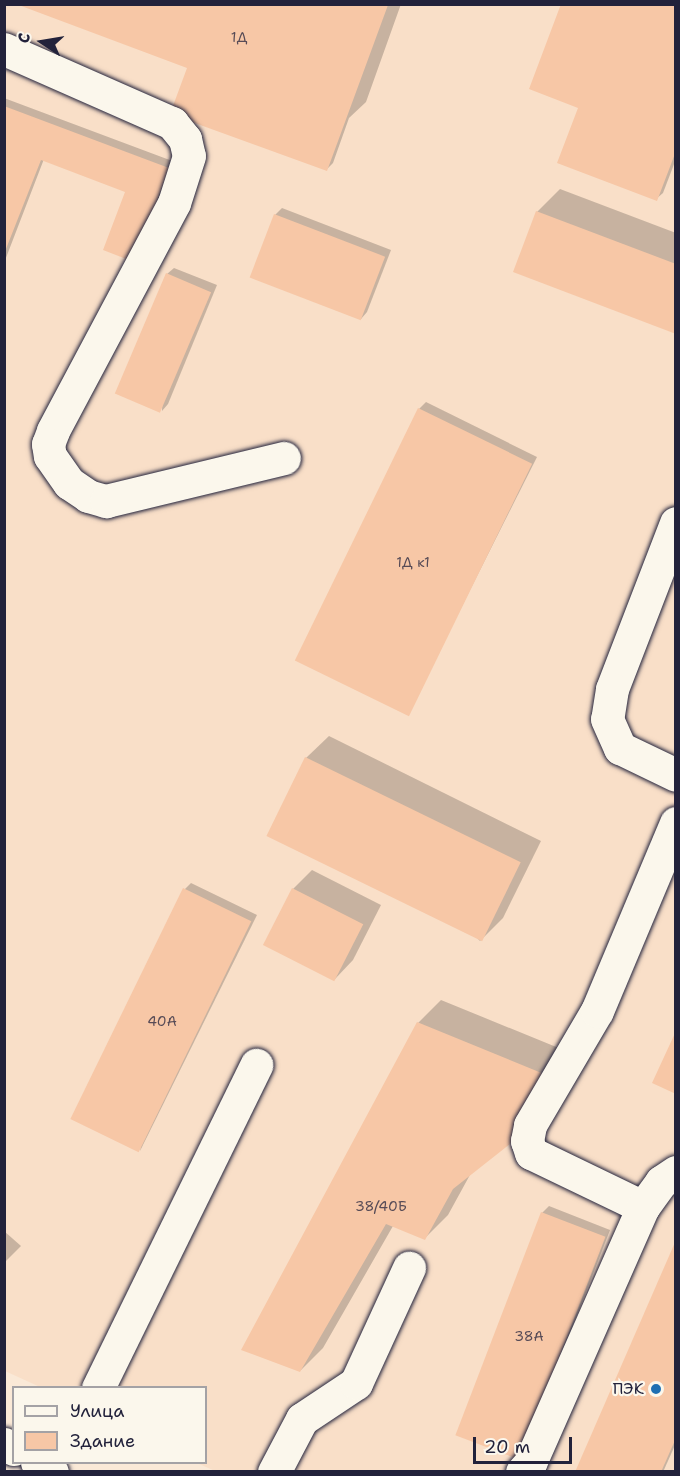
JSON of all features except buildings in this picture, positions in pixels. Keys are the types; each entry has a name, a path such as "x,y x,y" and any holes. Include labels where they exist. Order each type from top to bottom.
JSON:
{"lane":[{"path":"4,49 172,123 185,139 189,156 174,203 53,431 48,444 50,456 69,483 88,496 106,501 284,458"},
{"path":"675,523 612,688 607,719 620,748 675,775"},
{"path":"643,1208 531,1153 527,1141 530,1125 597,1011 675,824"},
{"path":"99,1386 256,1065"},
{"path":"522,1472 530,1463 643,1208 661,1182 675,1172"},
{"path":"274,1472 302,1419 356,1383 409,1268"}],"shaded area":[{"path":"4,5 675,5 675,1471 215,1471 199,1464 207,1464 207,1386 38,1386 5,1371"}],"place":[{"name":"ПЭК","path":"656,1389"}]}
